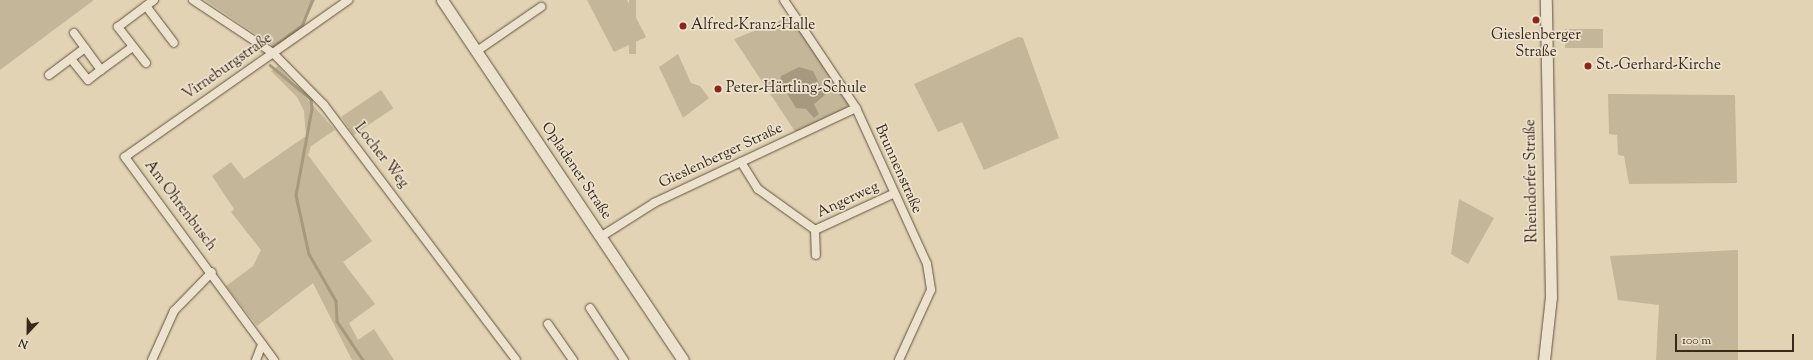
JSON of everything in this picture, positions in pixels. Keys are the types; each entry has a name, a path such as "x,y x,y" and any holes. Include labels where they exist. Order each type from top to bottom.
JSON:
{"main road":[{"name":"Opladener Straße","path":"442,0 684,360"},
{"name":"Rheindorfer Straße","path":"1544,360 1551,297 1546,0"}],"street":[{"path":"146,63 118,27 154,0"},
{"name":"Locher Weg","path":"193,0 273,52 324,105 516,360"},
{"name":"Virneburgstraße","path":"125,157 348,0"},
{"name":"Brunnenstraße","path":"784,0 856,108 893,194 927,264 930,290 899,360"},
{"path":"146,6 174,43"},
{"path":"477,51 541,8"},
{"path":"74,33 101,70"},
{"path":"71,59 88,80 133,47"},
{"path":"49,75 85,48"},
{"name":"Gieslenberger Straße","path":"602,236 654,203 856,108"},
{"name":"Am Ohrenbusch","path":"125,157 212,272 274,360"},
{"name":"Angerweg","path":"741,162 758,189 815,230"},
{"name":"Angerweg","path":"815,230 893,194"},
{"name":"Angerweg","path":"815,230 816,255"},
{"name":"Am Ohrenbusch","path":"152,360 174,311 212,272"},
{"path":"590,308 624,360"},
{"path":"548,324 573,360"},
{"path":"256,360 262,344"}],"shaded area":[{"path":"0,0 94,0 0,70"},
{"path":"205,0 315,0 303,26 275,47"},
{"path":"587,0 627,0 646,37 614,52"},
{"path":"629,0 636,0 636,54 629,54"},
{"path":"791,16 848,104 847,109 796,133 734,39"},
{"path":"1565,29 1603,29 1603,48 1565,48"},
{"path":"1018,37 1023,38 1059,138 984,170 962,122 938,132 914,84"},
{"path":"678,54 691,83 700,86 709,98 683,118 659,67"},
{"path":"278,66 335,130 311,146 308,155 372,241 343,262 375,304 349,323 358,340 374,329 394,360 352,360 313,283 257,326 226,286 253,266 261,250 231,212 234,209 212,176 231,162 244,179 306,136 304,111 297,97 271,71"},
{"path":"799,67 813,71 825,95 814,104 819,114 814,118 806,109 796,108 780,82 781,76"},
{"path":"381,90 393,108 354,135 341,117"},
{"path":"1608,94 1735,95 1737,183 1629,184 1624,156 1618,155 1617,135 1609,134"},
{"path":"1459,199 1494,218 1468,264 1451,254"},
{"path":"1738,250 1738,360 1656,360 1659,305 1618,300 1610,256"}],"waterway":[{"path":"272,47 302,25 312,0"},
{"path":"270,65 311,99 312,109 296,195 309,254 336,301 337,321 363,360"}],"place":[{"name":"Gieslenberger Straße","path":"1536,20"},
{"name":"Alfred-Kranz-Halle","path":"683,26"},
{"name":"St.-Gerhard-Kirche","path":"1588,66"},
{"name":"Peter-Härtling-Schule","path":"718,89"}]}
